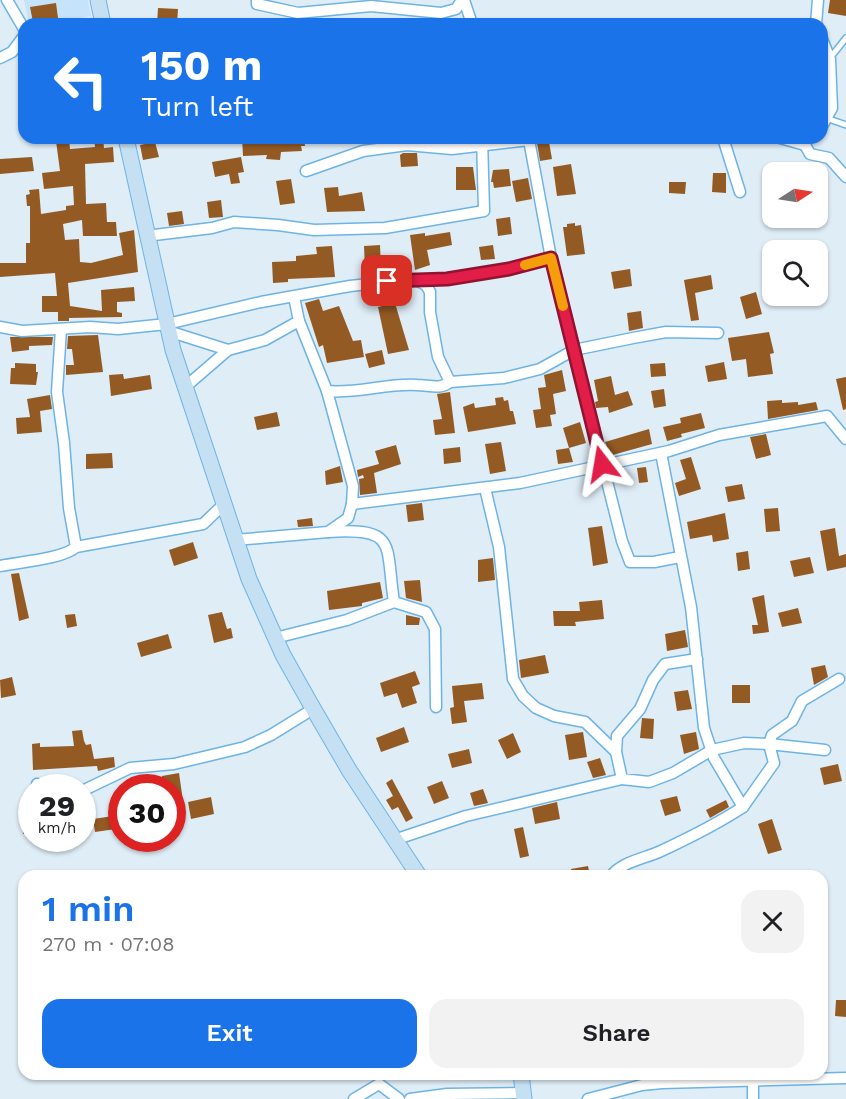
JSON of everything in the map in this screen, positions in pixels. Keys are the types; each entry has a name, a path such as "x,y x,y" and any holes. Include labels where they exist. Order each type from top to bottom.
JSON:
{"street":[{"path":"7,0 18,19"},
{"path":"98,0 99,18"},
{"path":"257,0 257,4 298,12 352,6 382,6 441,13 456,9 463,0"},
{"path":"463,0 470,18"},
{"path":"816,18 818,0"},
{"path":"0,58 12,52 18,44"},
{"path":"828,54 832,108 828,115"},
{"path":"127,144 167,328 184,388 235,540 275,638 313,709 415,870"},
{"path":"306,171 363,151 407,146 452,148 472,144"},
{"path":"146,236 234,222 314,230 385,228 484,211 482,144"},
{"path":"534,144 551,258 602,464 630,562 654,562 680,557"},
{"path":"725,144 740,192"},
{"path":"805,144 810,154 829,158 846,177"},
{"path":"0,327 22,331 90,327 167,328 294,297 359,284 447,279 509,269 551,258"},
{"path":"416,280 426,285 430,292 430,312 438,357 450,382"},
{"path":"294,297 299,321 327,391 353,486 348,518 328,532"},
{"path":"184,388 228,350 265,340 299,321"},
{"path":"167,328 228,350"},
{"path":"61,329 57,392 69,508 76,548"},
{"path":"327,391 347,391 383,385 431,387 450,382 504,378 540,369 574,350 666,332 718,333"},
{"path":"352,504 448,490 485,488 661,453 719,435 827,416 846,439"},
{"path":"661,453 691,607 704,728 712,750 743,807"},
{"path":"485,488 499,547 513,679 523,696 536,708 554,716 585,722 616,752"},
{"path":"0,566 57,556 69,553 76,548 204,524 223,505"},
{"path":"235,540 359,530 374,533 382,540 390,556 394,602"},
{"path":"275,638 357,617 394,602 426,612 435,629 436,707"},
{"path":"622,779 616,752 617,736 640,709 653,680 665,663 697,659"},
{"path":"616,870 618,867 658,853 717,824 743,807 774,763 769,744 772,735 792,721 802,701 839,679"},
{"path":"96,784 130,768 174,764 245,747 271,735 313,709"},
{"path":"394,840 466,816 537,797 622,779 648,782 673,773 712,750 744,743 825,750"},
{"path":"828,1079 846,1078"},
{"path":"410,1099 447,1094 524,1096 522,1080"},
{"path":"588,1099 642,1085 800,1080"},
{"path":"753,1082 753,1099"},
{"path":"354,1099 379,1084 399,1099"}],"lane":[{"path":"830,59 846,38"},
{"path":"828,123 846,125"}],"shaded area":[{"path":"24,0 88,0 91,16 80,18 28,18"}],"building":[{"path":"830,0 846,0 846,16 828,13"},
{"path":"56,3 58,18 32,18 30,7"},
{"path":"158,8 178,9 177,18 157,18"},
{"path":"56,144 70,144 70,149 95,147 95,144 104,144 104,148 113,147 114,162 85,164 86,204 106,203 107,222 116,222 117,236 83,236 82,220 63,224 65,240 79,239 80,262 91,263 123,255 119,233 134,230 138,272 68,283 70,306 102,311 101,290 134,287 135,301 117,302 117,312 122,313 122,317 69,318 69,321 58,321 58,312 42,312 42,296 57,296 55,273 0,277 0,263 26,263 26,243 30,243 30,206 27,206 26,195 30,194 29,190 39,189 41,214 66,210 66,206 74,205 73,186 44,189 42,173 60,171"},
{"path":"156,144 159,157 143,160 140,145"},
{"path":"242,144 305,144 305,146 301,146 302,151 281,152 280,160 266,159 267,155 243,156"},
{"path":"537,144 549,144 552,159 540,161"},
{"path":"417,153 418,166 401,167 400,155"},
{"path":"32,157 34,171 0,174 0,159"},
{"path":"241,157 244,172 238,173 240,183 231,184 229,174 215,177 212,162"},
{"path":"571,164 576,194 557,196 553,167"},
{"path":"456,167 473,167 476,190 456,190"},
{"path":"509,169 511,186 494,188 491,182 493,170"},
{"path":"713,173 726,173 726,193 712,192"},
{"path":"528,178 532,199 516,202 512,181"},
{"path":"291,179 295,203 280,205 276,181"},
{"path":"669,182 686,182 685,194 669,193"},
{"path":"338,187 339,196 362,192 365,211 327,212 324,188"},
{"path":"221,200 223,217 209,218 207,202"},
{"path":"182,211 184,224 169,226 167,213"},
{"path":"510,217 512,234 498,236 496,219"},
{"path":"575,223 575,226 581,225 585,254 567,256 563,227"},
{"path":"450,232 452,245 427,250 430,265 415,270 410,235 425,233 425,236"},
{"path":"380,245 381,269 365,269 364,246"},
{"path":"493,245 495,259 481,260 479,247"},
{"path":"332,246 335,277 288,279 288,282 273,283 272,262 296,261 296,256 317,254 316,247"},
{"path":"630,269 632,286 614,289 611,272"},
{"path":"711,275 713,289 695,293 699,320 691,321 684,280"},
{"path":"756,292 762,314 746,319 740,297"},
{"path":"319,299 323,311 339,306 353,341 361,340 364,357 327,363 323,345 319,347 305,303"},
{"path":"395,303 409,350 388,354 378,307"},
{"path":"641,311 643,328 629,331 627,313"},
{"path":"769,332 774,353 770,354 773,374 748,377 746,359 732,361 728,338"},
{"path":"98,335 103,372 66,375 66,365 74,365 72,349 67,349 68,336"},
{"path":"10,337 53,337 52,345 29,346 29,350 12,352"},
{"path":"382,350 385,364 369,368 365,354"},
{"path":"724,362 727,379 708,382 705,366"},
{"path":"15,363 36,364 36,372 38,372 36,385 10,384 11,368 15,368"},
{"path":"665,363 666,376 651,377 650,364"},
{"path":"562,370 566,391 553,394 556,414 550,415 552,426 536,428 533,410 541,409 538,388 546,387 544,375"},
{"path":"123,374 124,379 150,375 152,389 111,396 109,375"},
{"path":"611,376 615,395 628,391 633,405 609,413 608,407 596,408 595,402 598,401 594,380"},
{"path":"846,377 846,409 843,410 836,379"},
{"path":"664,389 666,406 654,408 651,391"},
{"path":"450,392 455,433 435,435 433,420 442,419 437,394"},
{"path":"50,395 52,409 40,411 42,432 17,434 16,418 30,417 27,399"},
{"path":"503,397 504,401 508,400 516,424 468,432 463,407 474,403 475,408 496,405 495,398"},
{"path":"782,400 782,403 798,402 798,405 816,402 818,410 768,419 767,401"},
{"path":"277,412 280,426 257,430 254,417"},
{"path":"701,413 705,428 681,434 682,437 667,441 663,427 681,423 680,418"},
{"path":"580,422 586,443 569,448 563,428"},
{"path":"649,429 652,444 609,456 605,442"},
{"path":"766,434 771,455 756,459 750,437"},
{"path":"501,442 506,471 490,474 485,444"},
{"path":"396,445 401,464 374,473 377,493 360,495 359,479 364,478 363,475 358,477 357,470 379,464 375,451"},
{"path":"460,447 461,462 444,464 443,449"},
{"path":"569,448 573,462 558,464 556,450"},
{"path":"112,453 113,468 86,469 86,454"},
{"path":"691,457 701,489 679,496 675,483 686,479 680,460"},
{"path":"340,466 343,482 326,485 325,471"},
{"path":"646,467 648,482 639,483 637,468"},
{"path":"742,484 745,499 728,502 725,487"},
{"path":"422,503 424,520 408,522 406,505"},
{"path":"778,508 780,531 766,532 764,509"},
{"path":"725,513 729,539 713,542 712,535 690,539 687,522"},
{"path":"312,518 313,526 298,527 297,520"},
{"path":"602,526 608,563 593,566 588,528"},
{"path":"835,528 839,556 846,554 846,567 827,571 820,531"},
{"path":"193,542 198,558 174,566 169,550"},
{"path":"748,551 750,569 738,571 736,553"},
{"path":"810,557 814,573 794,577 790,561"},
{"path":"493,558 495,580 478,582 478,560"},
{"path":"19,573 29,618 19,621 11,574"},
{"path":"420,580 422,602 406,598 404,581"},
{"path":"380,582 383,598 362,603 362,606 329,610 327,591"},
{"path":"764,595 769,632 753,634 752,625 758,625 752,598"},
{"path":"602,600 604,619 575,622 576,626 554,626 553,611 580,611 579,602"},
{"path":"798,608 802,623 782,627 778,613"},
{"path":"222,612 227,629 231,628 233,638 214,643 208,615"},
{"path":"75,614 77,626 67,628 65,615"},
{"path":"406,615 420,618 419,625 406,625"},
{"path":"685,630 688,647 667,651 665,634"},
{"path":"168,634 172,648 141,657 137,643"},
{"path":"545,655 549,673 521,678 519,660"},
{"path":"825,665 828,677 814,685 811,668"},
{"path":"415,671 420,684 412,687 417,703 402,708 397,693 384,697 380,683"},
{"path":"12,677 16,695 1,698 0,680"},
{"path":"482,683 484,699 464,701 467,722 452,724 450,708 454,707 452,686"},
{"path":"732,685 750,685 750,703 732,703"},
{"path":"688,690 692,709 677,711 674,692"},
{"path":"642,718 654,719 653,739 640,738"},
{"path":"404,727 409,742 381,752 376,738"},
{"path":"82,730 86,745 91,744 94,759 114,757 115,767 98,771 97,766 33,770 32,744 40,743 40,747 74,746 72,731"},
{"path":"583,732 587,757 569,760 565,735"},
{"path":"696,732 699,749 684,754 680,735"},
{"path":"513,733 521,752 507,759 498,740"},
{"path":"469,749 472,763 452,768 448,754"},
{"path":"600,758 606,775 593,778 587,762"},
{"path":"838,764 842,781 824,785 820,768"},
{"path":"392,779 413,818 406,822 398,807 392,810 386,800 393,796 386,783"},
{"path":"442,781 449,798 434,804 427,787"},
{"path":"483,789 488,803 474,806 470,793"},
{"path":"677,796 681,811 665,816 660,800"},
{"path":"211,797 214,814 191,819 188,802"},
{"path":"726,800 729,807 710,818 706,810"},
{"path":"557,802 560,819 535,824 532,808"},
{"path":"108,817 108,830 96,832 96,819"},
{"path":"772,819 782,850 768,854 758,824"},
{"path":"523,827 529,856 520,858 514,829"},
{"path":"588,866 589,870 571,870"},
{"path":"836,1000 846,1000 846,1017 835,1016"}],"slow traffic":[{"path":"525,265 551,258 563,306"}],"route":[{"path":"387,281 447,279 509,269 551,258 602,464"}]}
